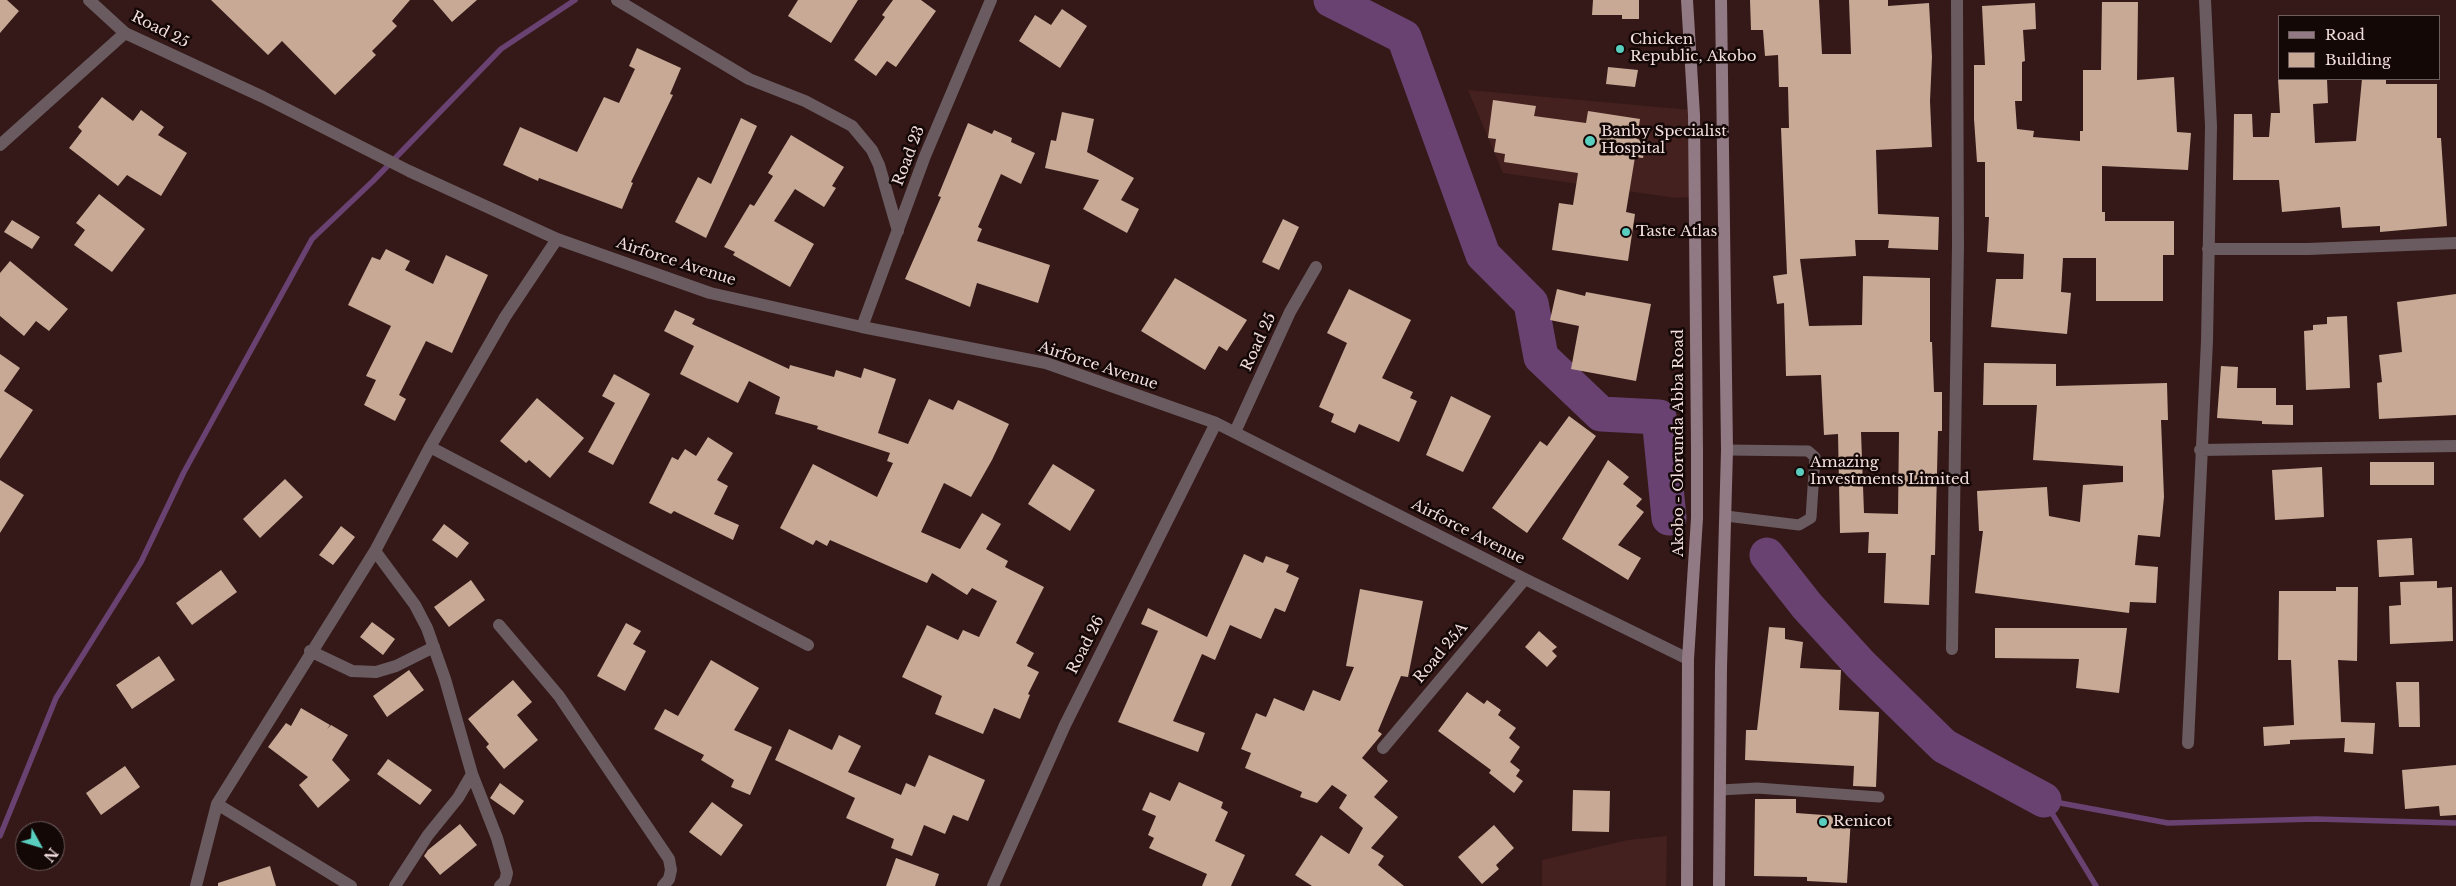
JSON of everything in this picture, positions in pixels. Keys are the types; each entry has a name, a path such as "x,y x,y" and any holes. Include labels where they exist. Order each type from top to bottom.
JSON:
{"main road":[{"name":"Akobo - Olorunda Abba Road","path":"1687,0 1694,115 1697,518 1688,659 1688,886"},
{"path":"1719,886 1727,450 1721,0"}],"street":[{"name":"Road 25","path":"89,0 125,33 263,97 409,171"},
{"path":"617,0 749,79 805,101 852,126 872,150 879,166 898,231"},
{"name":"Road 23","path":"862,327 925,156 991,0"},
{"path":"1952,649 1957,264 1957,0"},
{"path":"2188,743 2200,450 2207,341 2211,126 2209,1"},
{"path":"0,145 125,33"},
{"name":"Airforce Avenue","path":"409,171 557,239 710,293 862,327 1046,363 1216,423 1524,579 1688,659"},
{"path":"196,886 218,804 310,651 374,551 505,317 557,239"},
{"path":"2208,249 2308,249 2456,243"},
{"name":"Road 25","path":"1235,432 1290,312 1316,267"},
{"name":"Road 26","path":"993,886 1065,725 1216,423"},
{"path":"2200,450 2456,446"},
{"path":"430,448 808,645"},
{"path":"374,551 415,605 434,647 472,774 497,838 507,873 505,881 500,886"},
{"name":"Road 25A","path":"1383,748 1524,579"},
{"path":"499,625 559,696 669,859 671,870 669,879 663,886"},
{"path":"310,651 352,671 376,672 396,666 434,647"},
{"path":"395,886 428,835 458,798 472,774"},
{"path":"218,804 351,886"}],"lane":[{"path":"1725,520 1799,525 1811,518 1815,458 1808,451 1727,450"},
{"path":"1720,790 1757,788 1879,797"}],"shaded area":[{"name":"Banby Specialist Hospital","path":"1468,90 1691,110 1691,197 1676,198 1503,173"},
{"path":"1667,836 1666,886 1542,886 1542,860 1628,840"}],"building":[{"path":"0,0 7,0 19,11 0,33"},
{"path":"211,0 410,0 392,21 397,26 372,51 376,55 335,95 282,41 268,55"},
{"path":"433,0 477,0 452,22"},
{"path":"798,0 858,0 831,43 788,16"},
{"path":"893,0 921,0 936,11 896,67 887,61 876,76 854,60 885,17 882,15"},
{"path":"1593,0 1639,0 1639,19 1622,19 1622,15 1592,15"},
{"path":"1750,0 1819,0 1822,54 1851,54 1849,0 1888,0 1888,6 1929,3 1932,57 1930,101 1932,147 1876,150 1878,214 1939,217 1938,250 1888,248 1889,240 1855,240 1856,256 1800,259 1809,326 1862,325 1863,276 1930,278 1930,342 1932,342 1934,392 1942,392 1942,431 1938,431 1935,555 1931,555 1929,605 1884,603 1886,553 1868,553 1869,532 1840,533 1838,434 1824,435 1821,375 1786,376 1784,303 1777,304 1773,276 1787,274 1781,128 1789,128 1788,87 1779,87 1778,55 1765,56 1763,30 1751,30","holes":["1861,432 1899,432 1898,514 1864,513"]},
{"path":"2102,2 2138,2 2137,80 2174,77 2177,132 2191,133 2188,170 2102,166 2102,212 2105,212 2105,221 2174,221 2174,255 2163,255 2163,301 2096,301 2096,258 2063,258 2061,292 2071,293 2067,334 1991,327 1996,279 2023,279 2024,254 1987,252 1989,217 1985,217 1985,162 1977,162 1974,119 1974,65 1985,65 1982,6 2035,3 2036,29 2023,30 2025,61 2022,62 2022,101 2015,101 2017,129 2034,131 2033,137 2080,141 2080,131 2083,131 2083,70 2101,70"},
{"path":"1062,9 1087,26 1060,68 1019,41 1035,15 1051,25"},
{"path":"637,48 681,68 670,94 673,95 631,182 633,183 622,209 539,178 538,181 503,165 520,127 577,152 604,97 619,103 635,69 629,66"},
{"path":"1608,67 1638,70 1635,87 1606,84"},
{"path":"2278,80 2327,80 2328,103 2313,104 2315,143 2356,141 2362,80 2386,80 2386,84 2437,84 2437,138 2441,138 2447,226 2380,232 2380,226 2342,228 2340,207 2282,212 2279,180 2233,180 2234,114 2252,114 2253,137 2269,137 2271,113 2280,113"},
{"path":"102,97 133,121 141,110 164,127 158,135 187,153 161,196 127,175 118,186 69,148 82,131 78,127"},
{"path":"1493,100 1536,106 1534,116 1586,123 1588,111 1640,119 1637,139 1646,141 1643,158 1635,157 1626,212 1635,214 1628,261 1552,250 1559,203 1573,205 1578,173 1504,162 1505,154 1494,152 1496,139 1488,138"},
{"path":"1062,112 1094,119 1087,152 1134,178 1121,200 1139,209 1127,233 1083,209 1099,180 1045,168 1051,140 1056,141"},
{"path":"741,118 757,126 706,238 675,222 698,177 711,184"},
{"path":"968,123 992,134 994,130 1012,138 1011,142 1035,153 1021,184 1001,174 978,227 982,229 977,241 1050,265 1038,303 977,283 970,307 905,279 941,197 938,196"},
{"path":"791,135 844,167 832,186 836,188 824,207 795,189 774,221 814,244 790,287 733,255 735,252 724,247 750,204 754,206 773,176 768,173"},
{"path":"99,194 145,229 112,272 74,245 85,230 76,223"},
{"path":"1283,219 1299,227 1279,270 1262,262"},
{"path":"12,220 40,237 32,249 4,232"},
{"path":"386,249 410,261 405,270 433,284 446,255 488,275 452,353 426,341 399,395 406,399 395,421 364,405 376,380 366,376 391,326 348,305 372,257 380,260"},
{"path":"10,261 68,309 49,331 36,321 24,336 0,316 0,273"},
{"path":"1175,278 1247,320 1227,351 1219,346 1205,370 1141,331"},
{"path":"1349,289 1411,320 1382,378 1413,392 1410,398 1417,401 1399,442 1359,424 1355,433 1331,422 1334,414 1319,407 1347,343 1327,333"},
{"path":"1557,289 1585,296 1586,292 1651,304 1636,381 1571,369 1579,326 1550,320"},
{"path":"2456,294 2456,415 2379,419 2377,383 2382,382 2379,355 2402,352 2397,302"},
{"path":"675,310 695,319 692,324 789,369 790,365 834,377 836,370 861,378 864,368 896,379 878,433 908,444 929,399 953,410 958,400 1009,424 992,460 971,497 944,483 921,532 960,549 982,513 1001,524 986,549 1008,561 1005,567 1044,587 1016,643 1034,653 1027,666 1039,672 1028,694 1030,695 1020,719 994,708 983,734 935,714 942,696 902,677 927,625 958,640 963,630 979,637 997,601 972,588 967,595 932,573 927,583 830,540 827,546 816,540 813,545 780,528 813,464 877,497 893,463 887,461 890,453 817,429 818,426 775,414 780,397 749,381 738,403 680,374 694,346 664,331"},
{"path":"2347,316 2350,388 2306,390 2304,331 2313,330 2313,325 2327,324 2327,317"},
{"path":"0,354 20,368 4,391 33,410 0,459"},
{"path":"1984,363 2056,364 2056,386 2167,383 2168,420 2161,420 2164,497 2160,537 2138,535 2135,565 2158,567 2156,603 2130,602 2129,613 1975,593 1983,531 1979,531 1977,491 2047,487 2049,516 2080,522 2083,485 2123,482 2123,466 2033,460 2037,405 1983,405"},
{"path":"2221,366 2238,367 2237,388 2276,388 2276,405 2293,405 2293,425 2262,424 2262,421 2217,418"},
{"path":"614,374 650,394 613,465 588,452 615,403 602,396"},
{"path":"1451,396 1491,416 1463,472 1426,455"},
{"path":"537,398 584,438 550,478 529,460 526,463 500,441"},
{"path":"1569,416 1596,436 1527,533 1492,508 1540,441 1547,446"},
{"path":"708,437 733,453 717,480 728,486 714,514 739,525 733,540 674,511 671,514 649,503 672,457 678,460 685,449 696,456"},
{"path":"1608,460 1629,477 1623,484 1642,499 1636,506 1644,512 1618,545 1641,558 1628,580 1562,539"},
{"path":"2370,462 2434,462 2434,485 2370,485"},
{"path":"1053,464 1095,490 1070,531 1028,504"},
{"path":"2322,467 2324,517 2275,520 2272,470"},
{"path":"285,479 303,497 260,538 243,519"},
{"path":"0,480 24,495 0,533"},
{"path":"444,524 469,543 457,558 432,540"},
{"path":"341,526 355,537 333,565 319,555"},
{"path":"2412,538 2414,575 2379,577 2377,540"},
{"path":"1244,554 1263,563 1266,556 1289,565 1286,572 1299,578 1285,612 1275,608 1261,639 1230,625 1215,660 1202,654 1173,721 1205,733 1198,752 1118,722 1158,631 1141,624 1148,608 1207,637"},
{"path":"221,570 237,592 192,625 176,603"},
{"path":"471,580 485,600 449,627 434,607"},
{"path":"2437,581 2437,588 2452,587 2453,641 2390,644 2389,606 2401,605 2400,582"},
{"path":"2336,587 2358,587 2357,661 2338,660 2341,722 2375,723 2373,754 2344,752 2345,738 2290,740 2290,744 2264,746 2263,727 2294,725 2291,660 2278,660 2279,591 2336,591"},
{"path":"1360,589 1423,601 1408,677 1401,676 1378,731 1382,734 1362,758 1388,781 1374,797 1398,817 1371,848 1384,856 1378,865 1404,886 1312,886 1295,875 1321,835 1349,854 1363,828 1339,808 1347,795 1332,785 1317,803 1300,797 1302,792 1245,768 1251,753 1241,749 1256,713 1266,717 1274,698 1304,711 1313,690 1340,701 1354,667 1346,666"},
{"path":"372,622 395,639 383,655 360,637"},
{"path":"626,623 641,631 633,644 646,651 625,691 597,676"},
{"path":"1769,627 1785,628 1785,639 1803,642 1800,668 1841,670 1839,710 1879,712 1876,787 1853,786 1854,766 1745,760 1746,730 1757,730"},
{"path":"1995,628 2127,628 2119,693 2076,688 2079,659 1995,658"},
{"path":"1539,631 1557,647 1552,651 1557,656 1547,667 1525,647"},
{"path":"159,656 175,680 132,709 116,685"},
{"path":"711,660 759,688 734,730 772,747 750,795 731,787 734,780 701,760 704,755 654,729 665,709 678,716"},
{"path":"409,670 424,690 387,717 373,696"},
{"path":"513,680 532,702 517,715 538,740 504,769 486,747 489,744 468,719"},
{"path":"2396,682 2419,682 2420,727 2399,727"},
{"path":"1467,692 1484,704 1487,700 1501,710 1498,715 1516,728 1509,738 1520,747 1510,762 1520,770 1516,776 1523,781 1514,793 1489,773 1491,770 1438,731"},
{"path":"301,708 330,725 327,729 331,725 348,735 332,760 350,780 318,808 299,785 308,777 268,747 286,723 291,726"},
{"path":"789,729 832,750 839,735 861,746 848,772 901,795 906,783 915,787 929,755 985,780 968,821 953,815 945,834 924,825 912,856 891,848 894,839 846,818 855,798 775,760"},
{"path":"388,759 432,790 420,805 377,774"},
{"path":"2456,765 2456,815 2440,816 2439,806 2405,809 2402,770"},
{"path":"125,766 140,787 101,815 86,793"},
{"path":"1179,782 1223,802 1221,808 1228,812 1215,841 1245,855 1231,886 1202,886 1207,874 1149,848 1154,838 1148,835 1156,816 1142,810 1150,792 1170,801"},
{"path":"500,783 524,801 514,815 490,798"},
{"path":"1573,790 1610,791 1609,832 1572,831"},
{"path":"1755,799 1796,799 1796,813 1851,817 1847,883 1807,881 1807,877 1754,876"},
{"path":"712,802 743,825 721,856 689,832"},
{"path":"460,824 477,845 440,875 424,856 428,850"},
{"path":"1494,825 1514,848 1496,865 1499,869 1482,884 1458,857"},
{"path":"896,858 939,874 935,886 886,886"},
{"path":"270,866 276,886 218,886 218,883"}],"waterway":[{"path":"0,836 56,698 141,562 184,472 312,239 373,181 501,49 575,0"},
{"path":"1331,0 1404,37 1483,255 1531,303 1541,357 1601,414 1659,417 1669,518"},
{"path":"1767,555 1807,606 1861,665 1944,746 2044,800"},
{"path":"2044,800 2168,823 2316,819 2456,823"},
{"path":"2044,800 2096,886"}],"place":[{"name":"Chicken Republic, Akobo","path":"1620,49"},
{"name":"Banby Specialist Hospital","path":"1590,141"},
{"name":"Taste Atlas","path":"1626,232"},
{"name":"Amazing Investments Limited","path":"1800,472"},
{"name":"Renicot","path":"1823,822"}]}
